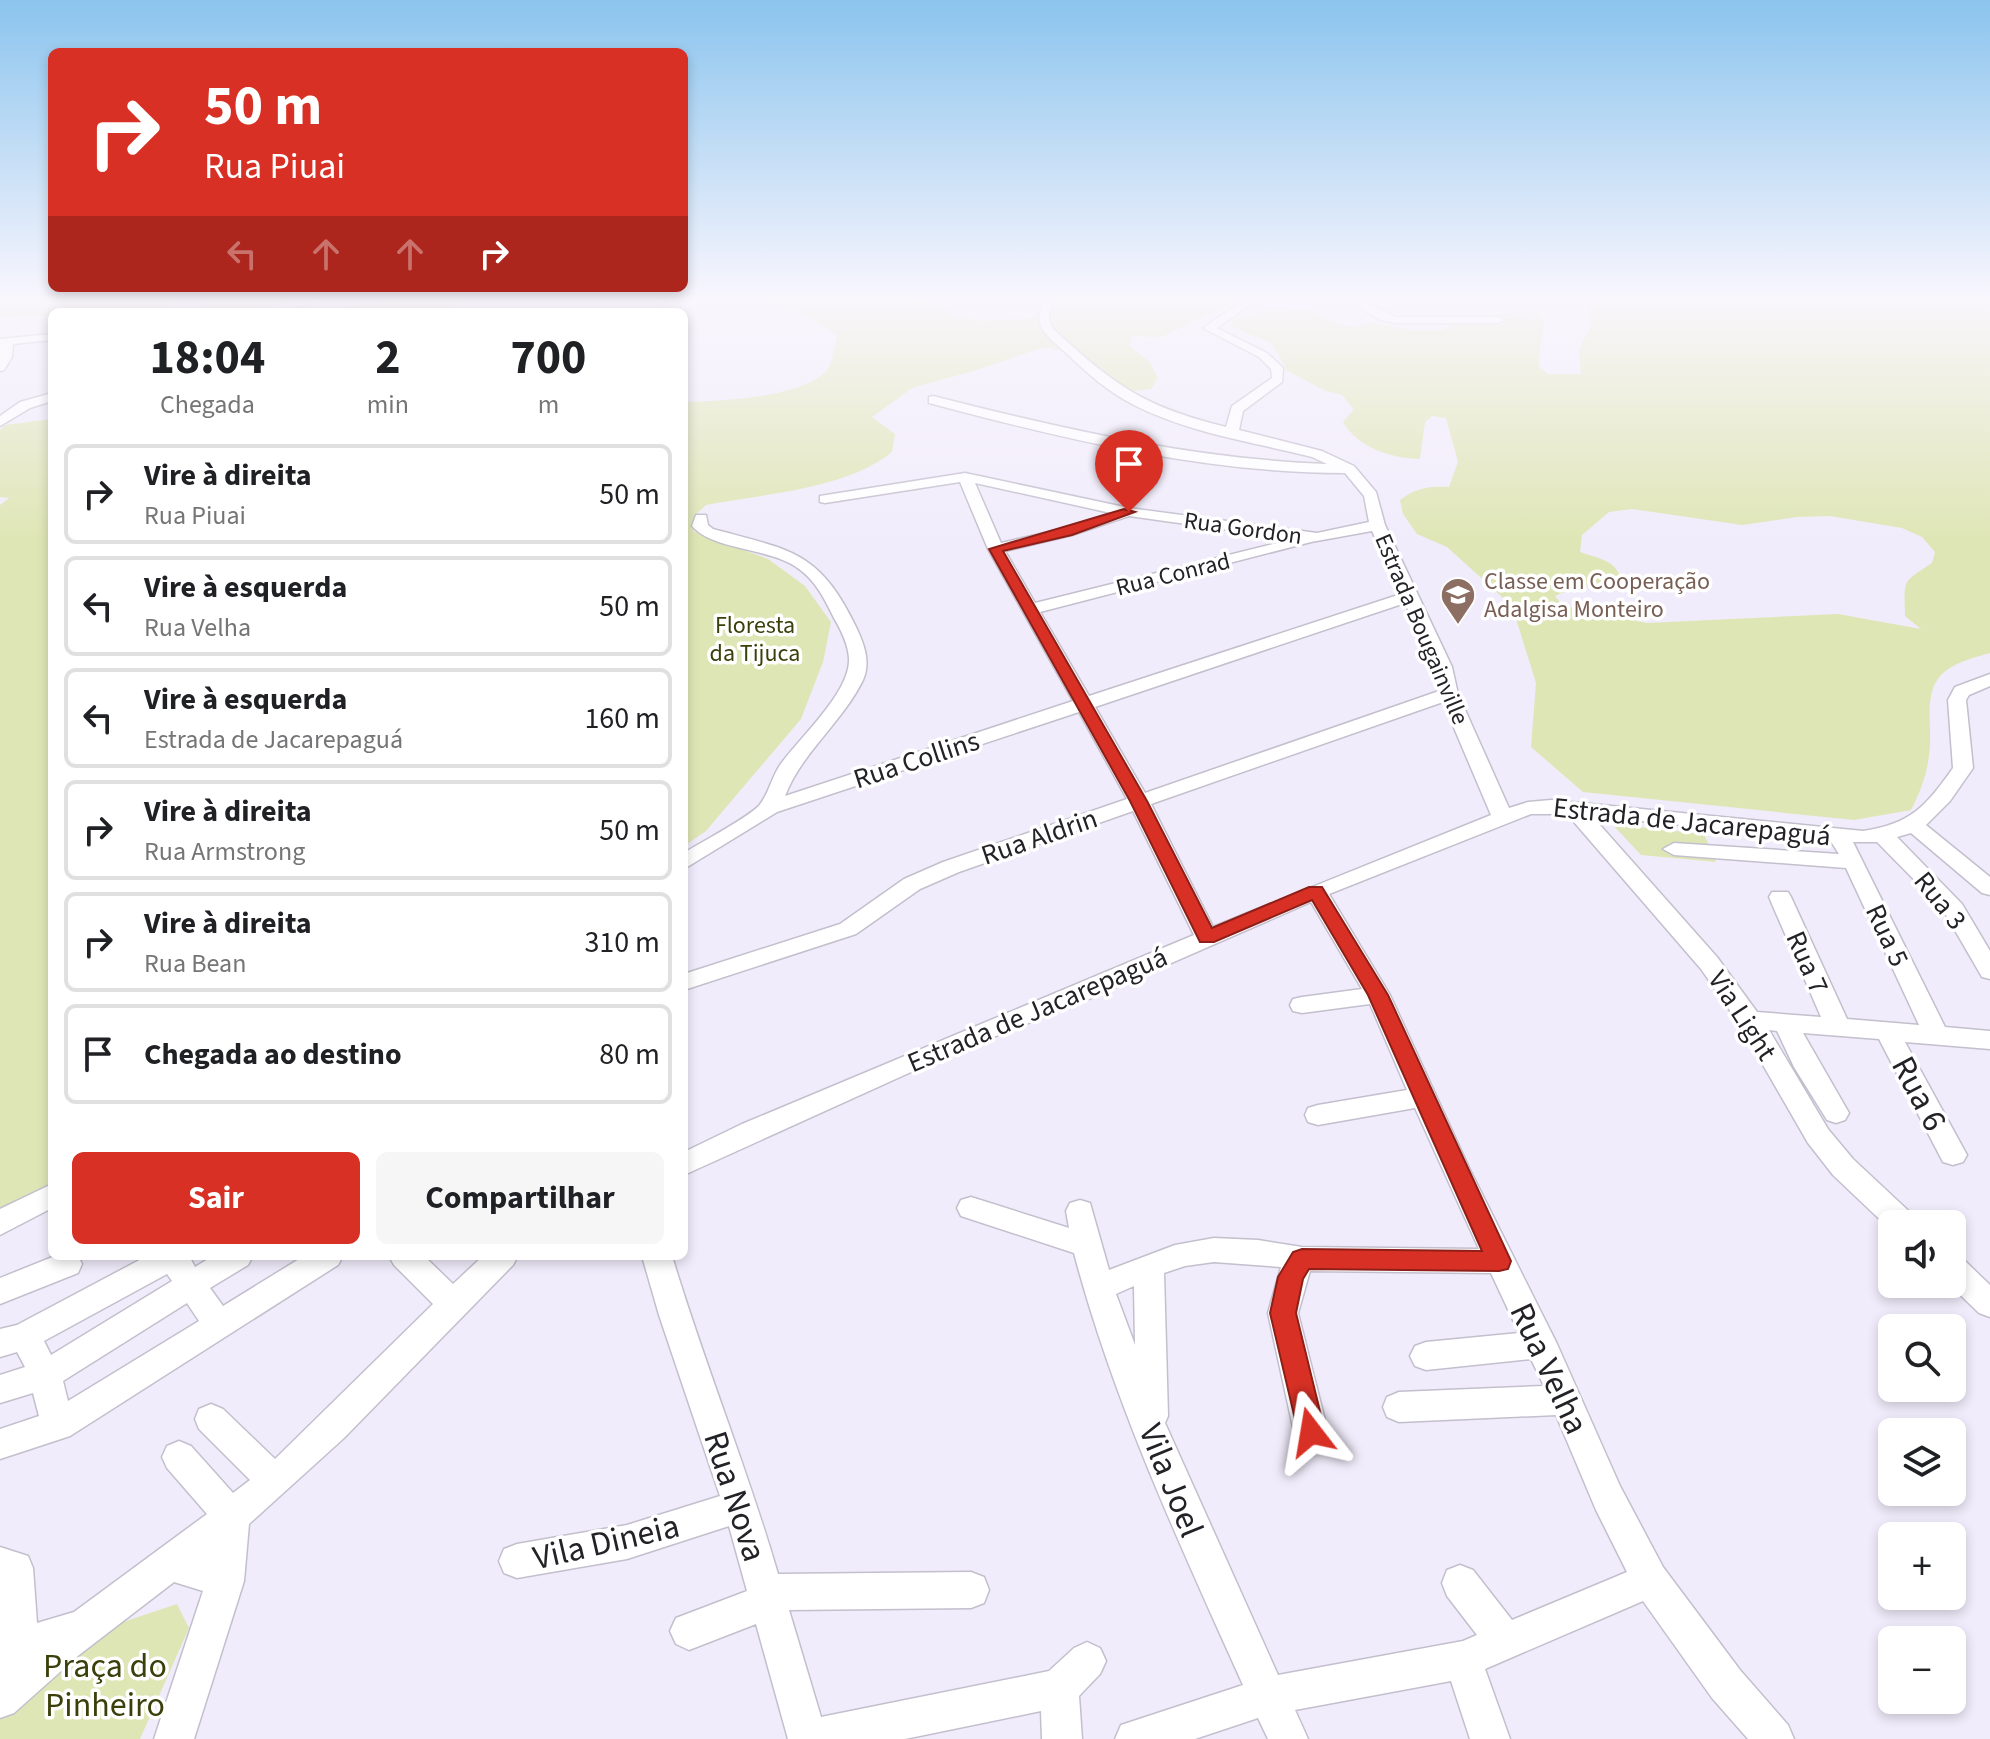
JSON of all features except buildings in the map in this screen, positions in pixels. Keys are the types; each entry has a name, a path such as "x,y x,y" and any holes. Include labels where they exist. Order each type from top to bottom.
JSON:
{"street":[{"name":"Estrada Bougainville","path":"1100,378 1118,392 1166,414 1317,454 1349,469 1371,495 1377,525 1443,667 1449,694 1502,816"},
{"path":"1232,431 1237,409 1278,378"},
{"path":"0,422 25,405 48,398"},
{"path":"933,400 1170,455 1266,468 1349,469"},
{"path":"965,477 996,549 1139,801 1207,938"},
{"name":"Rua Gordon","path":"825,499 965,477 1129,512 1317,538 1377,525"},
{"path":"996,549 1067,532 1129,512"},
{"path":"701,518 699,522 704,530 772,548 809,566 821,578 857,649 859,663 855,676 844,696 786,771 770,808"},
{"name":"Rua Conrad","path":"1029,610 1317,538"},
{"name":"Rua Collins","path":"688,859 770,808 1410,596"},
{"name":"Estrada de Jacarepaguá","path":"688,1162 944,1047 1502,816 1539,806 1838,835 1883,835 1914,825 1932,813 1963,768 1957,700 1962,691 1986,683"},
{"name":"Rua Aldrin","path":"688,981 848,929 912,884 1139,801 1449,694"},
{"name":"Via Light","path":"1574,809 1709,963 1750,1020 1818,1136 1843,1167 1889,1210"},
{"path":"1914,825 1990,888"},
{"name":"Rua 5","path":"1838,835 1854,862 1936,1035"},
{"name":"Rua 3","path":"1883,835 1951,904 1990,971"},
{"path":"1674,849 1854,862"},
{"name":"Rua Velha","path":"1316,891 1378,995 1499,1261 1541,1344 1608,1498 1650,1580 1726,1684 1774,1739"},
{"name":"Rua 7","path":"1780,897 1837,1026"},
{"path":"1302,1005 1378,995"},
{"path":"1750,1020 1990,1040"},
{"path":"1785,1022 1807,1067 1836,1113"},
{"name":"Rua 6","path":"1887,1031 1953,1155"},
{"path":"1318,1115 1423,1097"},
{"path":"688,1179 714,1150"},
{"path":"0,1223 48,1197"},
{"path":"971,1208 1086,1245"},
{"name":"Vila Joel","path":"1080,1211 1098,1288 1153,1435 1195,1539 1288,1739"},
{"path":"1098,1288 1182,1255 1210,1251 1272,1252 1302,1259 1499,1261"},
{"path":"1302,1259 1291,1277 1283,1313 1311,1432"},
{"path":"58,1425 45,1375 12,1339 167,1260"},
{"path":"175,1260 219,1325"},
{"path":"0,1389 45,1375 232,1260"},
{"path":"0,1444 58,1425 322,1260"},
{"path":"408,1260 454,1304"},
{"path":"0,1699 87,1625 232,1517 274,1481 341,1422 499,1260"},
{"name":"Rua Nova","path":"658,1260 674,1315 741,1506 809,1739"},
{"path":"0,1291 67,1264"},
{"path":"1149,1269 1153,1435"},
{"path":"1966,1281 1990,1304"},
{"path":"1426,1356 1541,1344"},
{"path":"1399,1407 1566,1400"},
{"path":"211,1419 274,1481"},
{"path":"174,1739 221,1605 230,1562 232,1517 179,1457"},
{"name":"Vila Dineia","path":"517,1561 627,1542 741,1506"},
{"path":"171,1563 226,1581"},
{"path":"7,1566 10,1651 87,1625"},
{"path":"1135,1739 1268,1696 1463,1660 1650,1580"},
{"path":"1460,1583 1505,1642"},
{"path":"689,1631 766,1596 971,1590"},
{"path":"1463,1660 1490,1739"},
{"path":"809,1739 1059,1688 1087,1661"},
{"path":"1059,1688 1062,1739"}],"green space":[{"name":"Floresta da Tijuca","path":"948,378 912,388 872,417 895,434 892,452 873,464 852,474 804,488 706,505 694,516 693,531 768,559 805,586 831,622 823,662 801,719 706,831 688,843 688,402 760,396 800,387 815,379"},
{"name":"Floresta da Tijuca","path":"1109,378 1158,378 1151,389 1132,391"},
{"path":"1301,378 1990,378 1990,653 1953,666 1936,682 1930,704 1928,761 1922,786 1911,810 1854,820 1583,792 1531,747 1536,683 1512,606 1447,547 1417,534 1403,514 1400,500 1406,496 1423,489 1449,487 1458,462 1446,418 1432,416 1425,422 1420,459 1398,456 1376,450 1357,439 1343,422 1354,409 1342,395","holes":["1632,509 1742,525 1830,516 1902,528 1922,537 1935,552 1932,563 1910,579 1905,588 1905,616 1921,629 1838,614 1647,623 1563,606 1555,596 1576,587 1614,585 1621,581 1612,565 1580,552 1582,535 1609,512"]},
{"path":"48,420 48,1187 0,1210 0,505 9,498 0,497 0,430 5,425"},
{"path":"1612,824 1704,834 1716,862 1641,855"},
{"name":"Praça do Pinheiro","path":"177,1604 189,1628 140,1739 0,1739 0,1663"}],"place":[{"name":"Classe em Cooperação Adalgisa Monteiro","path":"1458,626"}],"route":[{"path":"1129,512 1067,532 996,549 1139,801 1207,938 1316,891 1378,995 1499,1261 1302,1259 1291,1277 1283,1313 1311,1432"}]}
